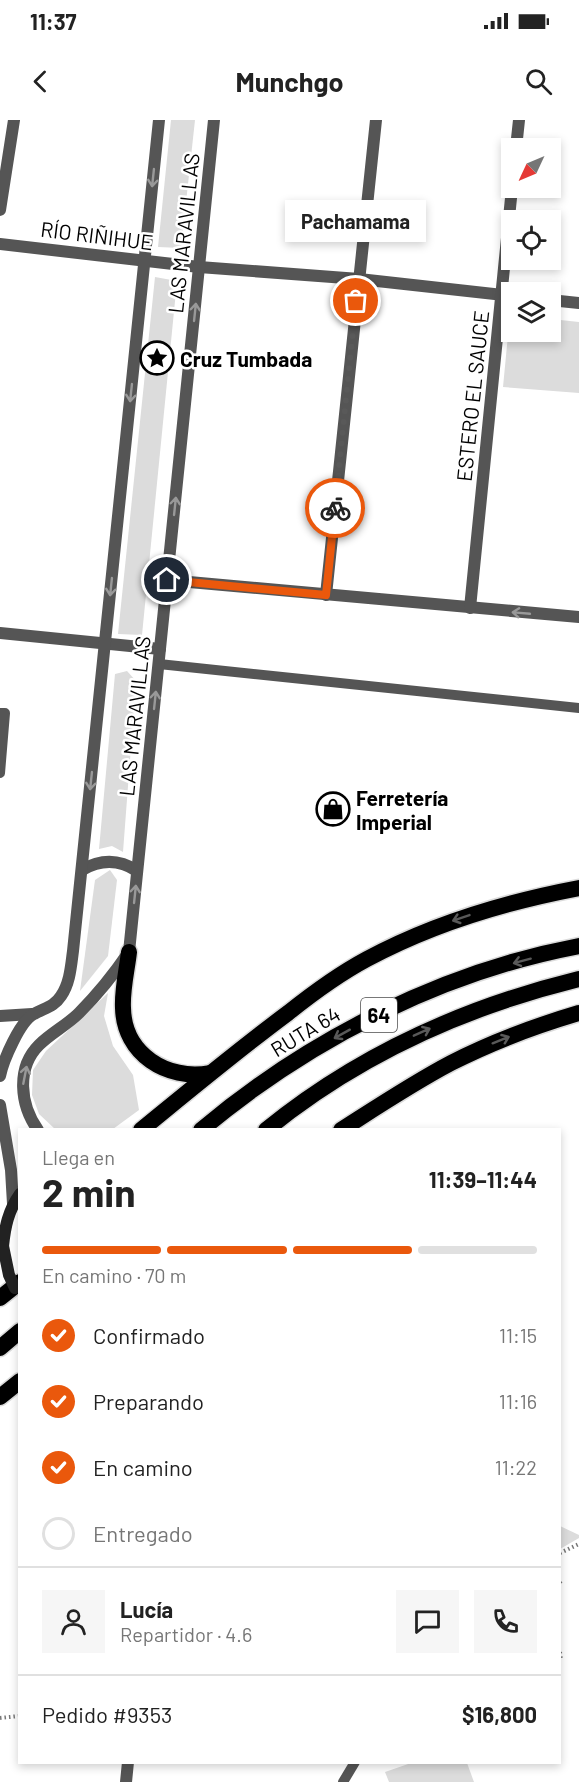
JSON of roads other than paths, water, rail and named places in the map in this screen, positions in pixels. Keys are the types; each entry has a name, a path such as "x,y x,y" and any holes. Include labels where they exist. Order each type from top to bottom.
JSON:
{"highway":[{"path":"143,1128 210,1073 328,983 366,959 438,926 492,907 579,888"},
{"name":"RUTA 64","path":"204,1128 267,1079 363,1023 465,978 579,946"},
{"path":"129,952 123,1008 125,1023 134,1044 148,1059 171,1072 197,1076 210,1073"},
{"name":"64","path":"269,1128 323,1088 409,1038 500,1001 579,979"},
{"path":"344,1128 451,1063 503,1039 579,1013"},
{"path":"0,1298 18,1288"},
{"path":"0,1348 18,1333"},
{"path":"0,1397 18,1383"}],"main road":[{"path":"0,1216 16,1199"},
{"path":"16,1199 6,1225 3,1246 9,1275 18,1288"},
{"path":"0,1281 18,1288"}],"street":[{"path":"0,210 14,120"},
{"name":"LAS MARAVILLAS","path":"0,1076 9,1049 19,1031 32,1014 44,1011 54,1004 66,989 73,951 159,120"},
{"name":"LAS MARAVILLAS","path":"129,952 214,120"},
{"path":"326,595 376,120"},
{"path":"517,138 519,120"},
{"name":"ESTERO EL SAUCE","path":"507,282 511,198"},
{"name":"RÍO RIÑIHUE","path":"0,244 199,267 359,279 501,294"},
{"path":"561,301 579,303"},
{"name":"ESTERO EL SAUCE","path":"470,608 501,338"},
{"path":"167,580 579,618"},
{"path":"0,633 160,649"},
{"path":"82,870 100,862 109,861 119,862 137,871"},
{"path":"37,1128 29,1116 22,1088 32,1054 39,1044 68,1023 94,998 129,952"},
{"path":"0,1016 32,1014"},
{"path":"0,1105 16,1199"},
{"path":"126,1782 128,1764"}],"lane":[{"path":"159,664 579,708"},
{"path":"0,713 5,713 0,773"},
{"path":"343,1782 354,1764"}],"place":[{"name":"Pachamama","path":"356,301"},
{"name":"Cruz Tumbada","path":"157,358"},
{"name":"Ferretería Imperial","path":"333,809"}]}
